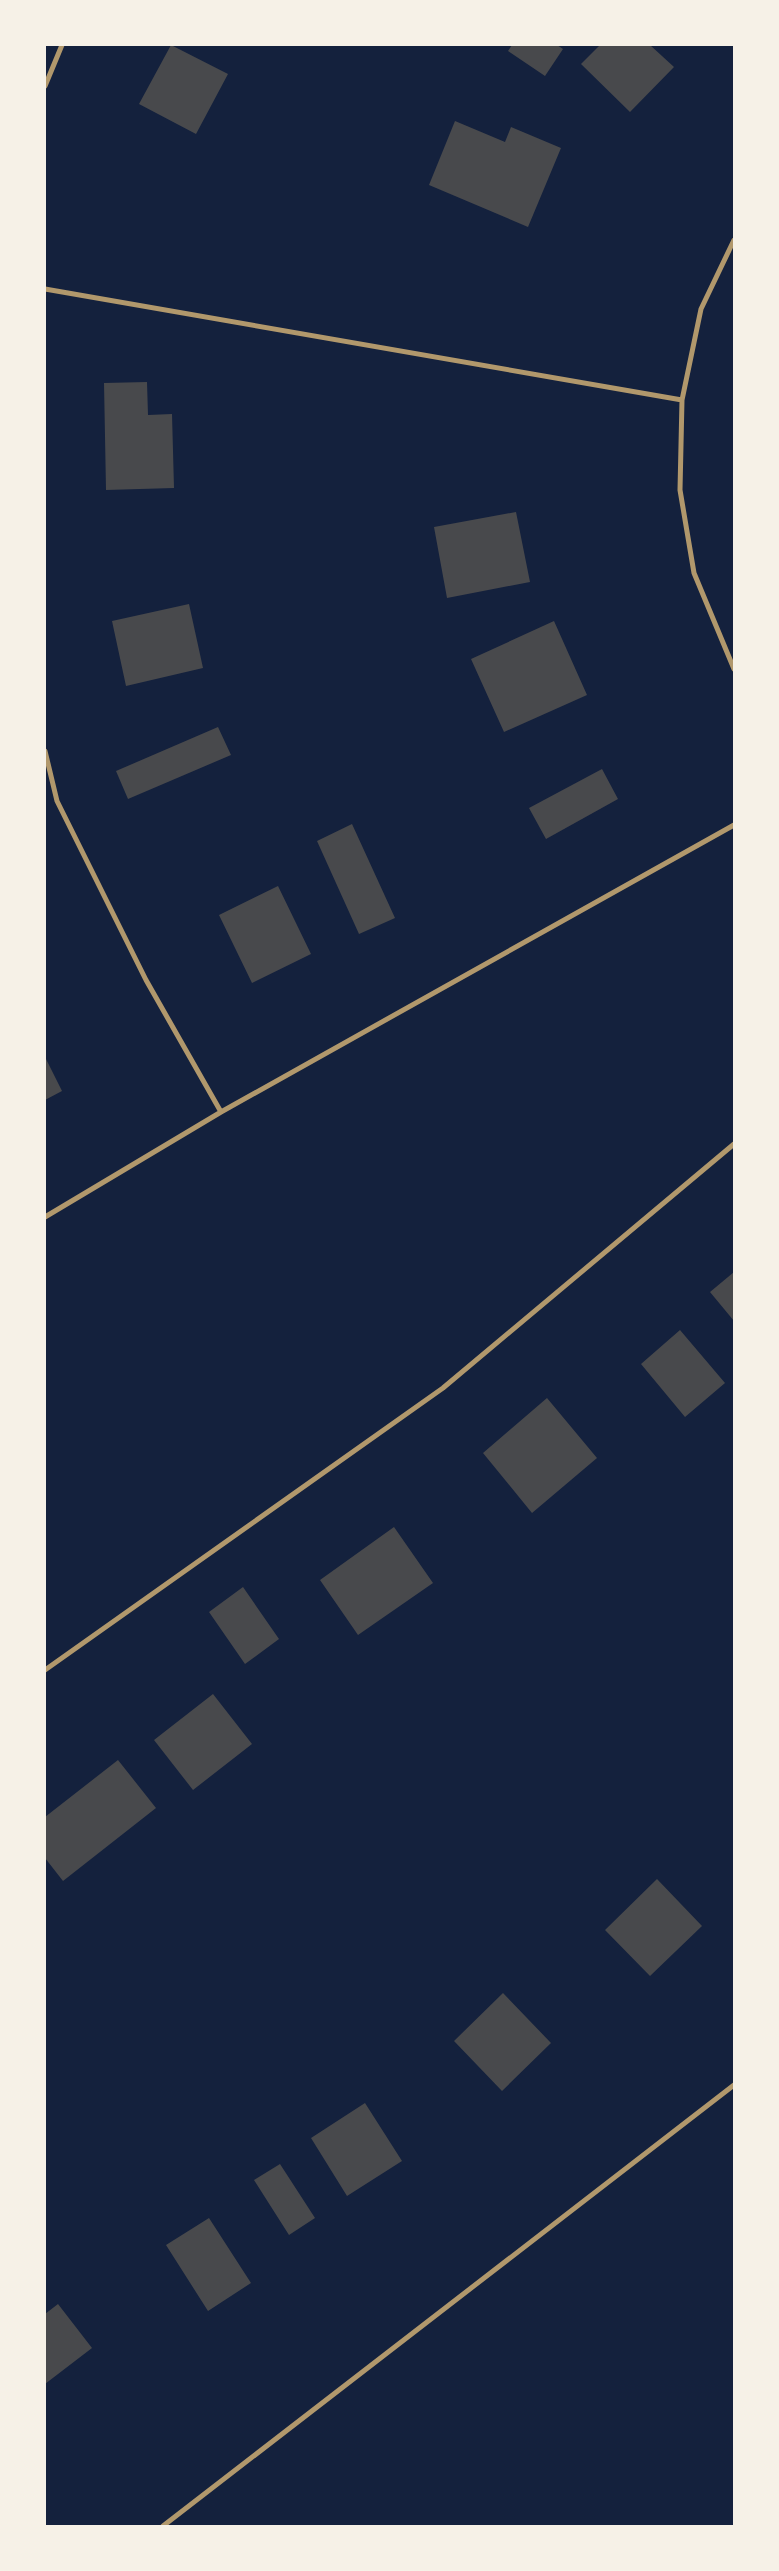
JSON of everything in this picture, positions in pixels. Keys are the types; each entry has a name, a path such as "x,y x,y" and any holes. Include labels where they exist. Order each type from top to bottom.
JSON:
{"street":[{"path":"45,86 62,45"},
{"path":"734,240 701,309 682,400 680,490 694,573 734,669"},
{"path":"45,289 682,400"},
{"path":"45,751 58,801 146,980 221,1112"},
{"path":"45,1217 221,1112 734,825"},
{"path":"45,1670 443,1388 734,1144"},
{"path":"163,2526 734,2085"}],"building":[{"path":"171,45 228,74 196,134 139,104"},
{"path":"512,45 557,45 563,49 545,76 508,51"},
{"path":"600,45 650,45 674,67 630,112 581,64"},
{"path":"455,121 505,142 511,127 561,148 528,227 429,185"},
{"path":"147,382 148,415 172,414 174,488 106,490 104,383"},
{"path":"516,512 530,582 447,598 434,527"},
{"path":"189,604 203,668 126,686 112,621"},
{"path":"554,621 587,695 504,732 471,659"},
{"path":"218,727 231,755 128,799 116,771"},
{"path":"602,769 618,799 546,839 529,808"},
{"path":"352,824 395,918 359,934 317,841"},
{"path":"278,886 311,954 252,983 219,915"},
{"path":"45,1057 62,1091 45,1100"},
{"path":"734,1272 734,1321 710,1292"},
{"path":"680,1330 725,1383 685,1417 641,1364"},
{"path":"547,1398 597,1458 532,1513 483,1453"},
{"path":"394,1527 433,1583 358,1635 320,1580"},
{"path":"243,1587 279,1639 245,1664 209,1612"},
{"path":"213,1694 252,1744 193,1790 154,1740"},
{"path":"118,1760 156,1808 63,1881 45,1858 45,1817"},
{"path":"657,1879 702,1926 650,1976 605,1930"},
{"path":"503,1993 551,2043 502,2091 454,2041"},
{"path":"365,2103 402,2161 347,2196 311,2138"},
{"path":"280,2164 315,2218 289,2235 254,2180"},
{"path":"209,2218 251,2283 208,2311 166,2245"},
{"path":"58,2304 92,2348 45,2384 45,2314"}]}
